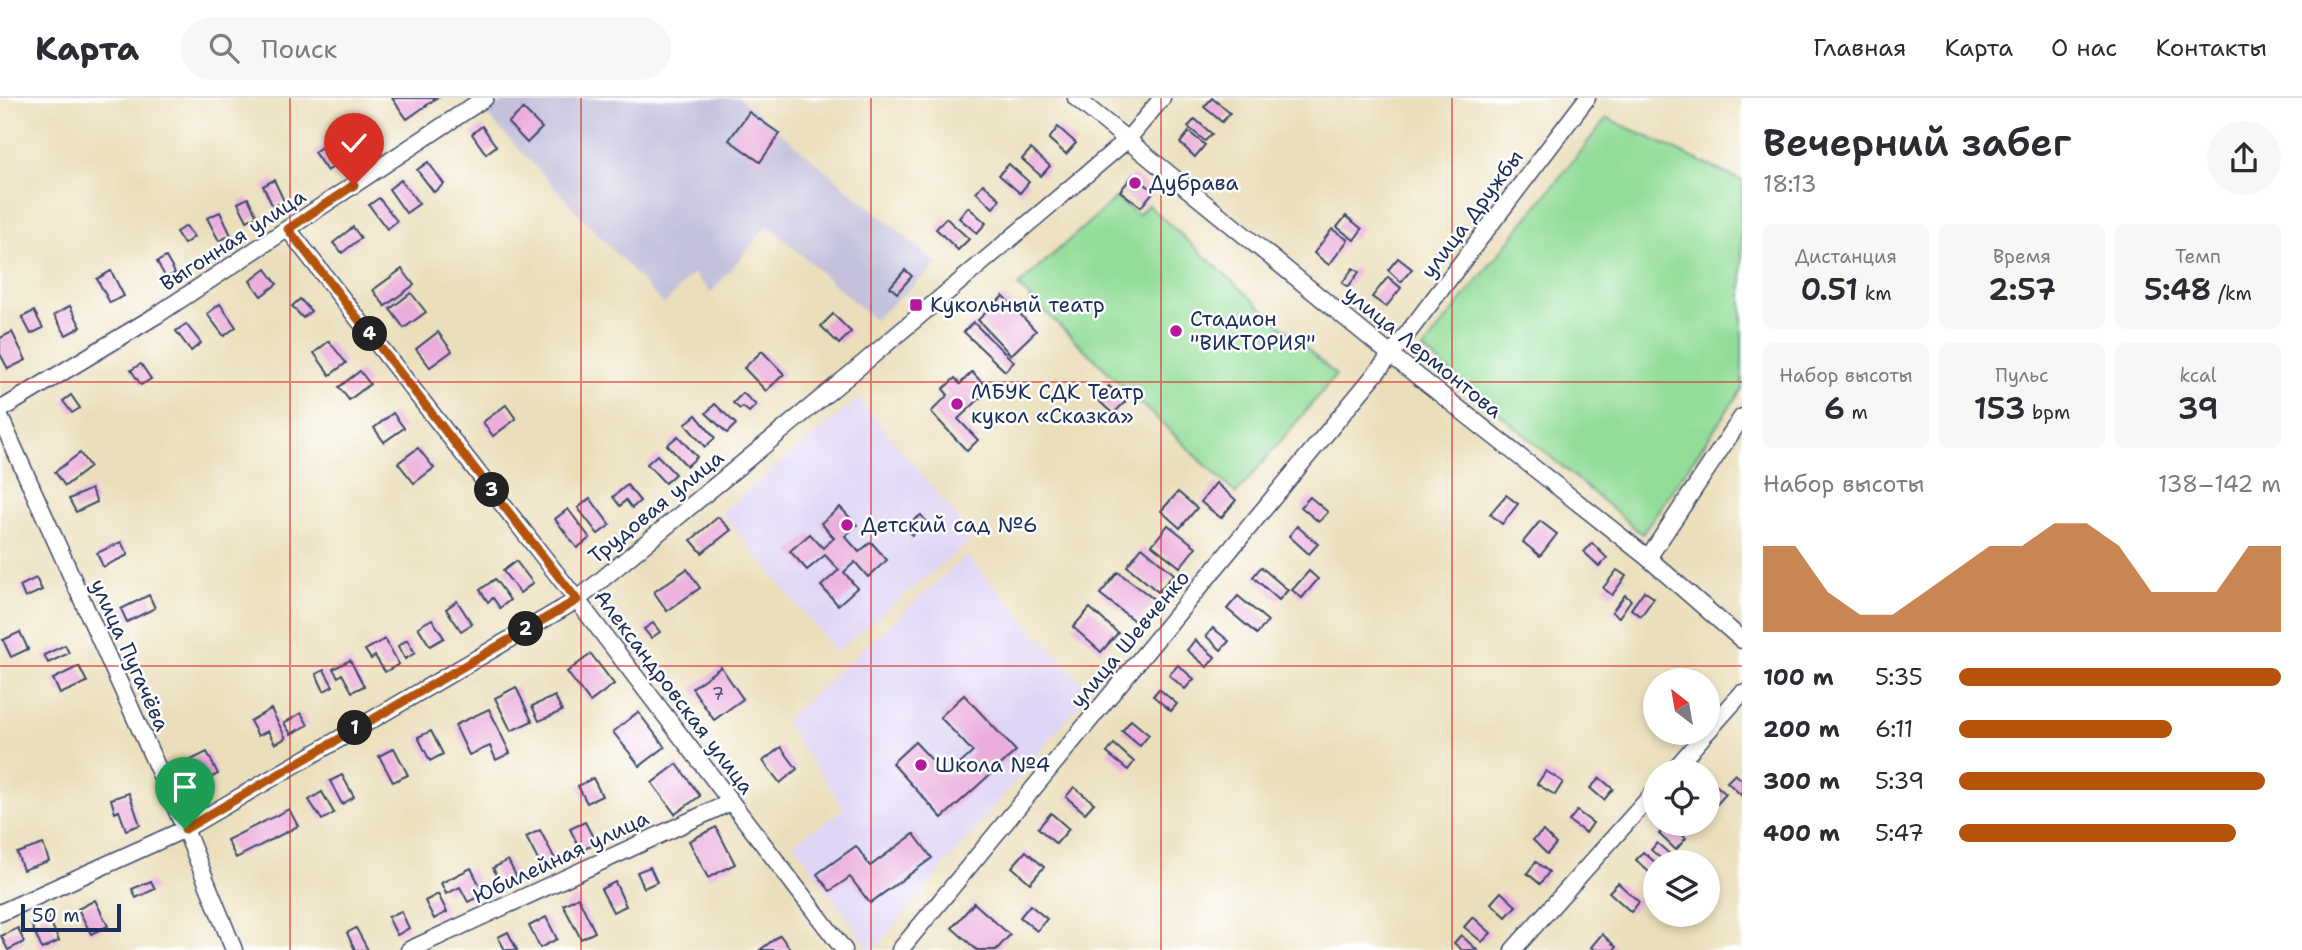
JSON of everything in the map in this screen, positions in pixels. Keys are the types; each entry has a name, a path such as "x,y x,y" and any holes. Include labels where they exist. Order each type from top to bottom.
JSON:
{"street":[{"name":"Выгонная улица","path":"0,410 157,315 485,98"},
{"name":"улица Лермонтова","path":"1076,98 1391,355 1648,558 1742,640"},
{"name":"Трудовая улица","path":"0,913 185,829 577,600 853,372 1128,139 1162,98"},
{"name":"улица Дружбы","path":"1391,355 1587,98"},
{"name":"Александровская улица","path":"288,229 577,600 844,950"},
{"name":"улица Шевченко","path":"900,950 1391,355"},
{"name":"улица Пугачёва","path":"0,416 185,829 234,950"},
{"path":"1648,558 1742,417"},
{"path":"1720,718 1742,693"},
{"name":"Юбилейная улица","path":"409,950 731,802"},
{"path":"1513,950 1643,805"}],"shaded area":[{"path":"510,98 739,98 938,264 874,320 768,225 711,293 693,273 664,305 486,114"},
{"name":"Детский сад №6","path":"859,398 974,538 836,652 721,512"},
{"name":"Школа №4","path":"966,555 1090,692 874,950 870,950 793,843 844,809 784,721"}],"green space":[{"path":"1607,118 1742,181 1742,389 1642,534 1423,349"},
{"name":"Стадион \"ВИКТОРИЯ\"","path":"1116,198 1138,215 1148,205 1336,375 1236,494 1018,286"}],"building":[{"path":"392,98 437,98 407,119"},
{"path":"1212,98 1230,113 1222,122 1204,107"},
{"path":"523,109 542,128 527,143 508,123"},
{"path":"749,112 780,134 760,162 729,140"},
{"path":"1195,119 1212,134 1205,141 1188,127"},
{"path":"482,126 496,146 486,154 472,134"},
{"path":"1058,127 1076,143 1066,154 1049,139"},
{"path":"1189,132 1205,145 1195,157 1180,143"},
{"path":"333,140 345,159 327,171 314,152"},
{"path":"1031,149 1050,166 1041,176 1022,159"},
{"path":"428,162 444,184 434,192 417,170"},
{"path":"1009,164 1029,182 1020,193 999,175"},
{"name":"Дубрава","path":"1133,175 1154,191 1141,207 1120,191"},
{"path":"274,180 284,201 273,207 263,186"},
{"path":"401,180 419,204 406,213 389,189"},
{"path":"983,184 1000,199 993,208 976,192"},
{"path":"248,198 257,216 247,221 238,203"},
{"path":"379,198 397,221 387,229 369,205"},
{"path":"968,207 986,223 977,233 959,218"},
{"path":"220,212 231,235 219,241 207,218"},
{"path":"1346,216 1362,229 1354,240 1337,227"},
{"path":"946,218 969,239 958,250 936,229"},
{"path":"186,226 194,237 184,244 176,232"},
{"path":"353,227 361,238 342,253 333,243"},
{"path":"1332,229 1348,240 1329,265 1314,253"},
{"path":"166,257 175,273 166,278 157,262"},
{"path":"1398,258 1412,269 1401,282 1388,270"},
{"path":"1353,268 1359,272 1348,287 1342,283"},
{"path":"266,269 277,284 261,296 250,281"},
{"path":"402,269 414,285 385,306 373,290"},
{"path":"905,270 912,276 897,293 890,287"},
{"path":"111,271 124,296 110,303 97,279"},
{"path":"1388,277 1401,288 1386,307 1372,297"},
{"path":"411,293 426,312 404,328 390,309"},
{"path":"1003,296 1036,331 1011,355 978,320"},
{"path":"300,299 311,311 303,318 292,306"},
{"path":"220,304 236,327 224,336 207,314"},
{"path":"70,306 81,327 66,335 54,315"},
{"path":"34,311 43,328 31,334 22,317"},
{"path":"833,314 851,332 839,344 821,326"},
{"path":"973,322 1014,362 1005,371 964,332"},
{"path":"186,324 201,343 191,351 176,331"},
{"path":"12,332 26,360 8,369 0,354 0,338"},
{"path":"438,332 452,351 430,367 416,349"},
{"path":"329,341 346,363 330,375 314,353"},
{"path":"762,351 784,374 766,391 744,368"},
{"path":"141,364 151,379 141,385 131,370"},
{"path":"360,371 370,384 349,400 339,387"},
{"name":"МБУК СДК Театр кукол «Сказка»","path":"972,372 989,390 958,419 978,440 967,451 931,412 948,395 943,389 955,378 960,384"},
{"path":"1109,386 1125,402 1113,414 1097,399"},
{"path":"743,393 756,405 749,412 733,403"},
{"path":"71,395 80,408 72,413 63,401"},
{"path":"715,404 736,424 727,433 706,413"},
{"path":"506,405 516,419 493,436 483,422"},
{"path":"393,413 404,428 384,442 374,428"},
{"path":"696,415 715,438 705,447 685,424"},
{"path":"678,436 697,457 687,466 667,445"},
{"path":"418,448 434,468 414,483 398,463"},
{"path":"80,453 90,467 65,486 55,472"},
{"path":"657,455 675,474 665,483 647,464"},
{"path":"1216,483 1236,500 1221,518 1201,502"},
{"path":"627,485 640,501 632,508 626,500 620,506 613,497"},
{"path":"91,489 97,502 76,512 69,499"},
{"path":"1178,492 1197,508 1180,528 1161,511"},
{"path":"1506,495 1518,504 1502,524 1490,514"},
{"path":"1310,497 1328,512 1319,522 1301,507"},
{"path":"590,498 610,525 598,534 578,508"},
{"path":"840,507 857,525 845,536 859,552 871,542 887,560 868,577 855,562 844,572 857,588 838,605 821,586 839,570 825,555 807,570 790,551 810,534 823,548 834,538 821,523"},
{"path":"568,509 590,538 577,548 555,519"},
{"path":"921,515 928,524 912,535 906,526"},
{"path":"718,517 731,530 702,553 691,540"},
{"path":"1540,521 1557,534 1540,556 1523,542"},
{"path":"1168,525 1196,547 1180,567 1152,545"},
{"path":"1297,526 1318,544 1309,554 1289,536"},
{"path":"121,542 128,555 103,567 97,553"},
{"path":"1592,543 1607,558 1599,566 1584,552"},
{"path":"1142,547 1174,574 1158,592 1127,566"},
{"path":"516,561 533,583 520,593 503,571"},
{"path":"1261,567 1288,590 1279,600 1253,577"},
{"path":"687,569 700,588 667,611 654,592"},
{"path":"1617,570 1626,576 1612,595 1603,588"},
{"path":"1309,571 1318,579 1302,598 1292,590"},
{"path":"1118,572 1155,600 1137,623 1100,594"},
{"path":"36,578 42,590 25,598 20,586"},
{"path":"495,579 510,600 500,608 493,598 488,602 480,590"},
{"path":"1644,591 1654,598 1641,616 1631,609"},
{"path":"149,595 155,608 127,622 121,609"},
{"path":"1625,595 1631,600 1619,617 1612,612"},
{"path":"1238,596 1268,621 1257,634 1227,609"},
{"path":"457,601 472,624 461,631 446,609"},
{"path":"1090,608 1118,633 1101,652 1073,627"},
{"path":"432,619 444,638 430,646 418,627"},
{"path":"653,623 660,632 651,638 644,629"},
{"path":"1213,628 1229,641 1221,650 1206,636"},
{"path":"20,632 28,649 11,657 3,640"},
{"path":"385,639 399,664 385,672 375,656 371,659 365,650"},
{"path":"407,640 415,653 405,659 398,646"},
{"path":"1195,640 1215,657 1207,667 1187,650"},
{"path":"65,645 69,653 48,663 44,655"},
{"path":"591,654 614,684 590,702 567,672"},
{"path":"350,660 364,686 352,692 342,674 338,677 333,669"},
{"path":"1178,665 1194,679 1185,689 1169,675"},
{"path":"79,666 87,682 60,694 53,679"},
{"path":"721,667 743,699 714,720 692,688"},
{"path":"324,670 333,686 324,691 316,674"},
{"path":"516,687 532,721 511,731 495,698"},
{"path":"1159,689 1177,704 1171,711 1153,696"},
{"path":"964,695 1016,751 942,818 892,763 915,742 947,776 973,752 940,717"},
{"path":"555,696 562,711 539,721 532,706"},
{"path":"271,709 286,738 275,744 268,731 258,736 250,721"},
{"path":"489,709 510,753 496,760 490,746 469,755 455,725"},
{"path":"638,712 665,747 640,766 613,732"},
{"path":"301,713 308,725 291,734 284,723"},
{"path":"1131,720 1149,735 1140,746 1122,731"},
{"path":"431,731 443,754 430,761 418,737"},
{"path":"1114,744 1134,762 1128,770 1107,753"},
{"path":"781,747 797,769 780,783 763,761"},
{"path":"394,748 408,775 393,782 379,756"},
{"path":"207,752 218,774 194,786 183,764"},
{"path":"677,764 700,796 675,814 652,783"},
{"path":"1546,771 1563,782 1555,795 1537,784"},
{"path":"1735,774 1742,780 1742,796 1727,782"},
{"path":"342,775 354,797 342,804 330,781"},
{"path":"593,778 602,796 587,803 578,786"},
{"path":"1600,778 1613,789 1604,800 1590,788"},
{"path":"1074,787 1094,803 1085,813 1066,797"},
{"path":"1720,789 1726,794 1720,801"},
{"path":"322,792 334,813 322,820 309,800"},
{"path":"129,793 140,825 126,830 119,811 115,813 111,799"},
{"path":"289,809 298,826 236,858 227,840"},
{"path":"1577,811 1593,823 1586,833 1569,821"},
{"path":"1051,813 1069,829 1056,844 1038,828"},
{"path":"585,822 596,843 581,851 570,829"},
{"path":"716,827 735,864 708,878 689,841"},
{"path":"540,830 555,859 541,866 526,837"},
{"path":"1543,831 1556,844 1547,854 1533,840"},
{"path":"914,834 932,858 870,903 850,877 830,891 817,874 856,846 870,866"},
{"path":"1661,836 1686,838 1676,850"},
{"path":"1657,843 1665,850 1651,850"},
{"path":"43,844 49,861 23,870 17,853"},
{"path":"1026,851 1044,867 1030,883 1012,867"},
{"path":"1643,852 1643,867 1636,860"},
{"path":"508,860 517,878 502,886 493,868"},
{"path":"1536,862 1549,872 1540,884 1527,873"},
{"path":"650,867 657,882 644,888 637,872"},
{"path":"471,868 484,894 468,902 460,887 446,894 441,883"},
{"path":"151,881 155,889 136,898 132,889"},
{"path":"615,882 626,906 613,912 601,889"},
{"path":"1618,883 1639,902 1631,912 1609,892"},
{"path":"1501,892 1516,906 1506,917 1491,903"},
{"path":"438,894 447,912 434,919 425,901"},
{"path":"578,897 595,932 581,939 563,905"},
{"path":"95,900 108,926 91,934 78,909"},
{"path":"974,903 1010,935 996,950 977,950 952,928"},
{"path":"1030,905 1047,919 1037,931 1020,917"},
{"path":"401,911 409,928 397,935 388,917"},
{"path":"48,916 59,941 42,949 31,924"},
{"path":"546,917 557,939 540,948 529,926"},
{"path":"1473,917 1491,933 1482,942 1464,927"},
{"path":"18,928 24,942 8,950 1,936"},
{"path":"356,928 368,950 355,950 347,933"},
{"path":"508,932 517,950 505,950 498,937"},
{"path":"1602,934 1616,947 1614,950 1595,950 1591,947"},
{"path":"780,935 791,950 760,950"},
{"path":"1461,935 1477,950 1462,950 1454,943"}],"place":[{"name":"Дубрава","path":"1135,183"},
{"name":"Кукольный театр","path":"916,305"},
{"name":"Стадион \"ВИКТОРИЯ\"","path":"1176,331"},
{"name":"МБУК СДК Театр кукол «Сказка»","path":"957,404"},
{"name":"Детский сад №6","path":"847,525"},
{"name":"Школа №4","path":"921,765"}],"route":[{"path":"185,829 577,600 288,229 354,185"}]}
